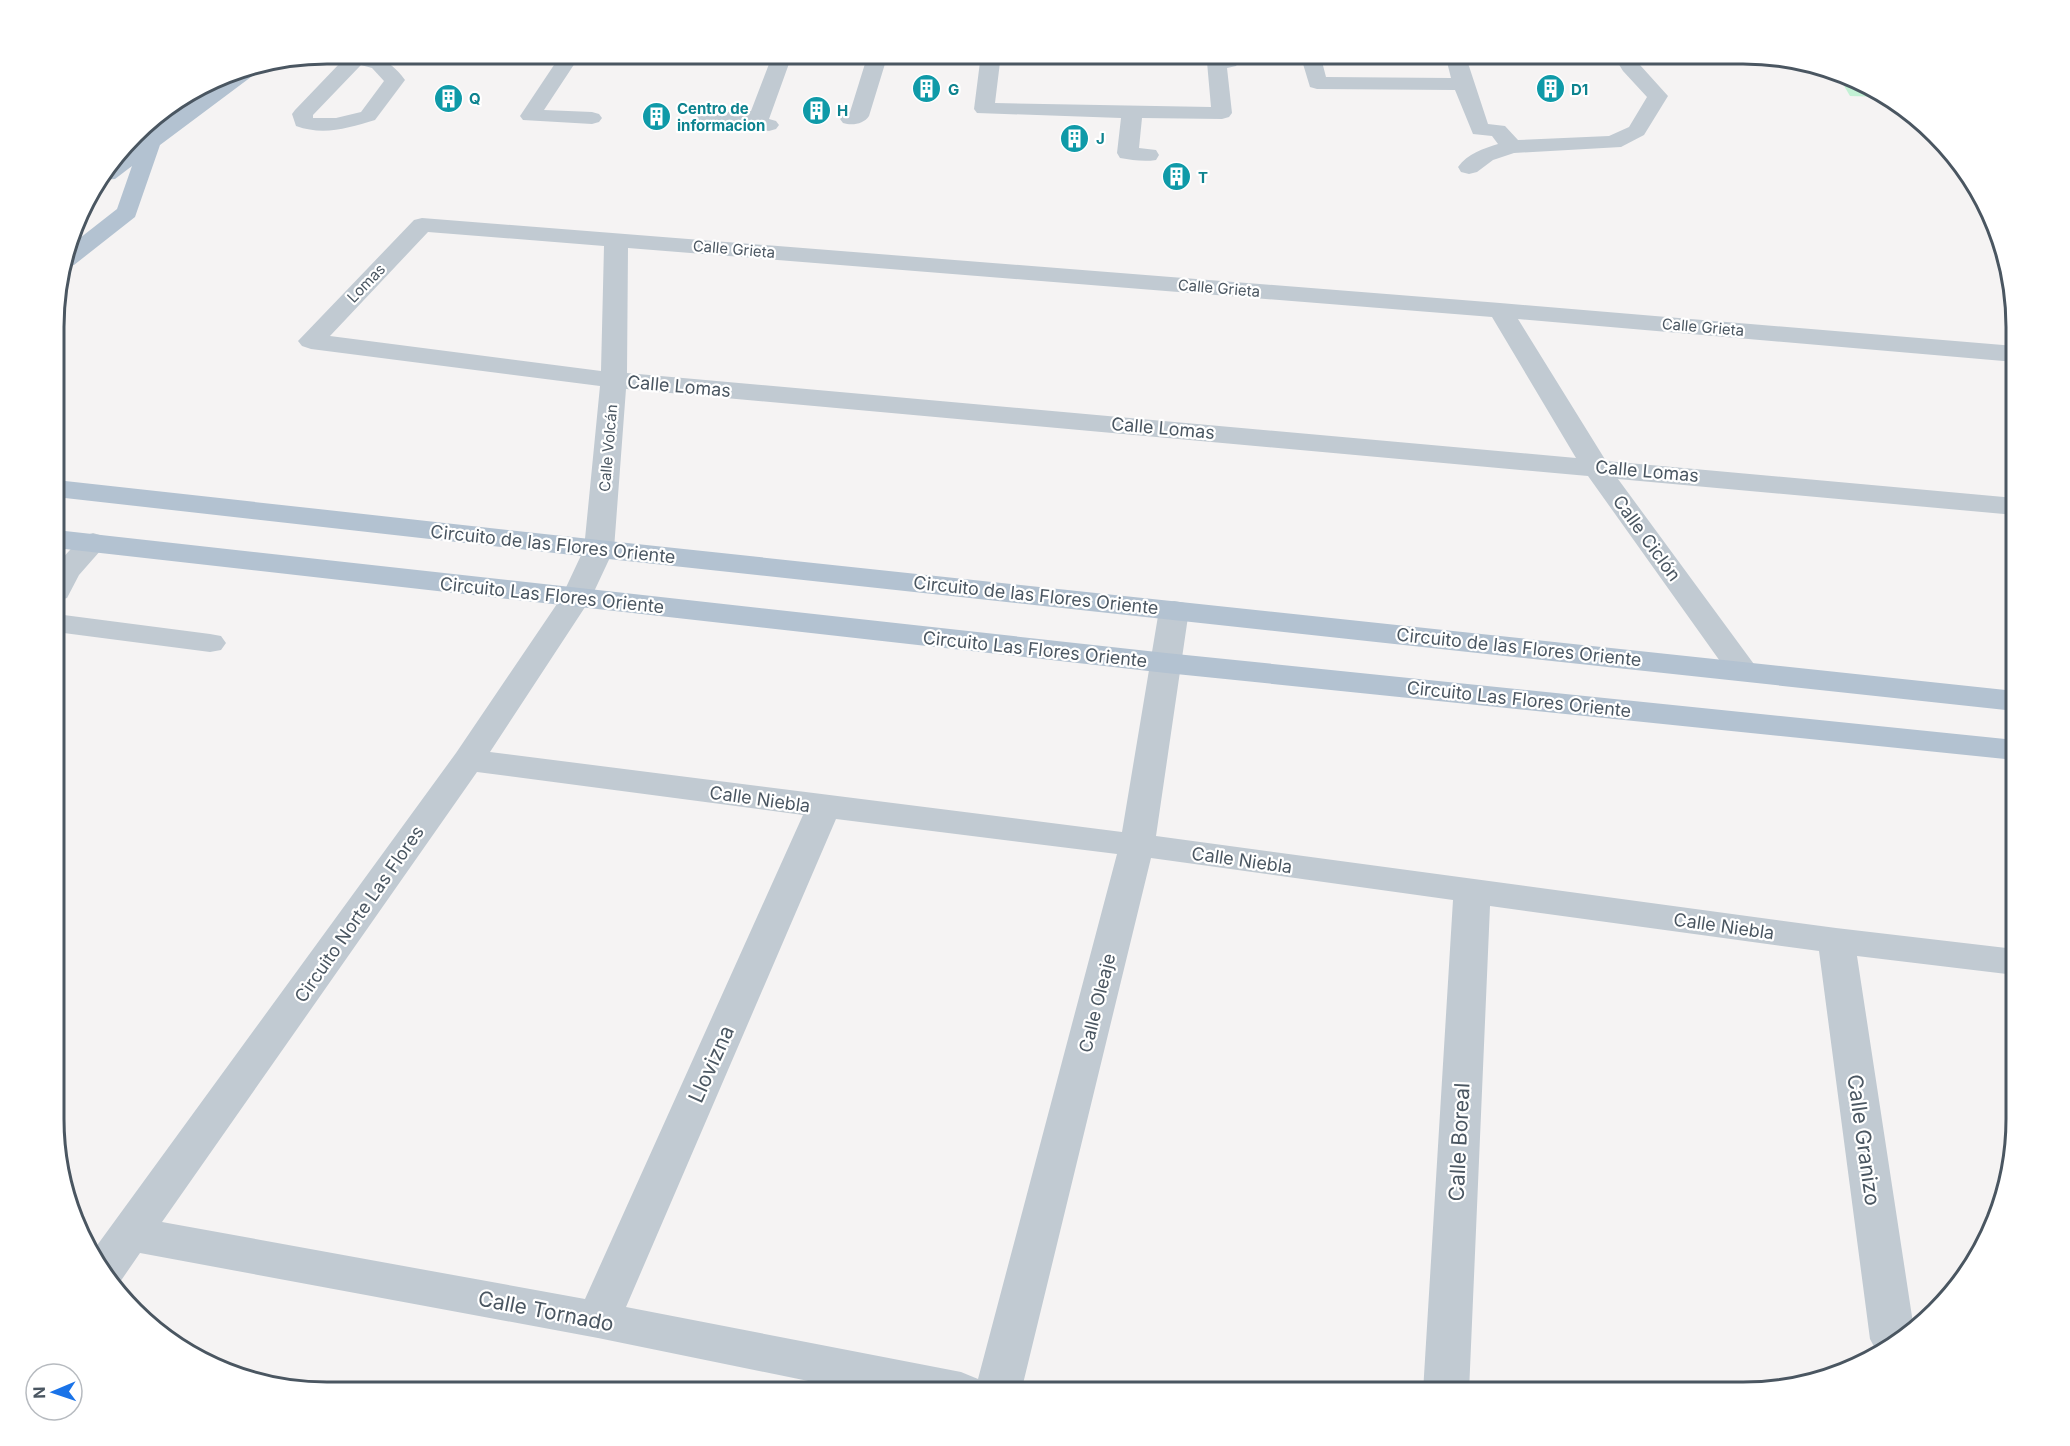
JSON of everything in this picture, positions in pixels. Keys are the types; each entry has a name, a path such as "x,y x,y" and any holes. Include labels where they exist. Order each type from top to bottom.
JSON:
{"main road":[{"path":"125,161 228,85"},
{"path":"178,112 189,113"},
{"path":"75,253 127,212 151,141"},
{"name":"Circuito de las Flores Oriente","path":"64,489 599,549 2006,700"},
{"name":"Circuito Las Flores Oriente","path":"64,540 1166,663 2006,749"}],"street":[{"path":"562,64 522,118 592,118"},
{"path":"707,117 765,121 779,64"},
{"path":"850,119 859,116 875,64"},
{"path":"986,64 980,74 984,110 1222,113 1217,64"},
{"path":"1312,64 1317,83 1463,84"},
{"path":"1458,64 1480,130 1498,130 1512,147"},
{"path":"1468,167 1485,155 1512,147 1613,142 1636,131 1658,96 1628,64"},
{"path":"1128,152 1132,112"},
{"name":"Calle Grieta","path":"422,225 1500,310 2006,353"},
{"name":"Lomas","path":"311,341 422,225"},
{"name":"Calle Volcán","path":"599,549 614,380 616,240"},
{"name":"Calle Ciclón","path":"1500,310 1595,466 1743,670"},
{"name":"Calle Lomas","path":"311,341 614,380 1595,466 2006,505"},
{"path":"64,576 93,542"},
{"name":"Circuito Norte Las Flores","path":"109,1264 468,760 576,598 599,549"},
{"name":"Calle Oleaje","path":"1001,1382 1137,845 1174,610"},
{"path":"64,620 210,643"},
{"name":"Calle Niebla","path":"468,760 1137,845 1836,941 2006,961"},
{"name":"Llovizna","path":"598,1320 824,807"},
{"name":"Calle Boreal","path":"1447,1382 1472,892"},
{"name":"Calle Granizo","path":"1836,941 1892,1334"},
{"name":"Calle Tornado","path":"131,1234 598,1320 910,1382"}],"green space":[{"path":"1844,85 1867,97 1850,96"}],"place":[{"name":"G","path":"927,89"},
{"name":"D1","path":"1550,89"},
{"name":"Q","path":"448,98"},
{"name":"H","path":"816,110"},
{"name":"Centro de informacion","path":"656,117"},
{"name":"J","path":"1075,138"},
{"name":"T","path":"1177,177"}]}
